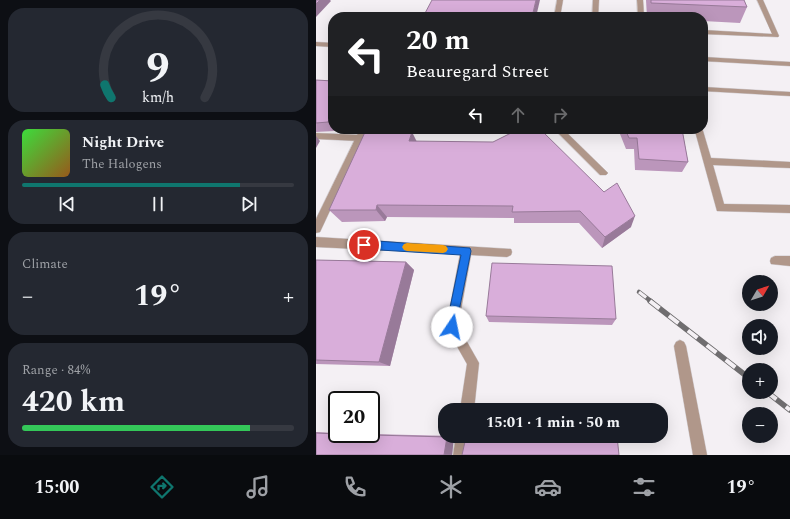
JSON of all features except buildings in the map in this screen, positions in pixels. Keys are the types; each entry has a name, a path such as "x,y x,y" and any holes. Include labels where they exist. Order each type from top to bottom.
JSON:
{"street":[{"path":"558,12 560,0"},
{"path":"595,12 596,0"},
{"path":"640,0 641,12"},
{"path":"708,32 776,36 760,0"},
{"path":"316,44 328,45"},
{"path":"708,59 790,64"},
{"path":"708,89 790,94"},
{"path":"316,136 347,134"},
{"path":"316,230 362,134"},
{"path":"563,134 603,173"},
{"path":"700,134 720,208 790,209"},
{"path":"707,161 790,165"},
{"path":"316,242 507,252"},
{"path":"466,251 452,327 473,363 467,403"},
{"path":"775,261 790,261"},
{"path":"680,346 700,455"},
{"path":"460,455 462,443"}],"railway":[{"path":"639,292 652,302"},
{"path":"650,301 742,373"},
{"path":"776,399 790,410"}],"slow traffic":[{"path":"407,247 443,249"}],"route":[{"path":"364,245 466,251 452,327"}]}
